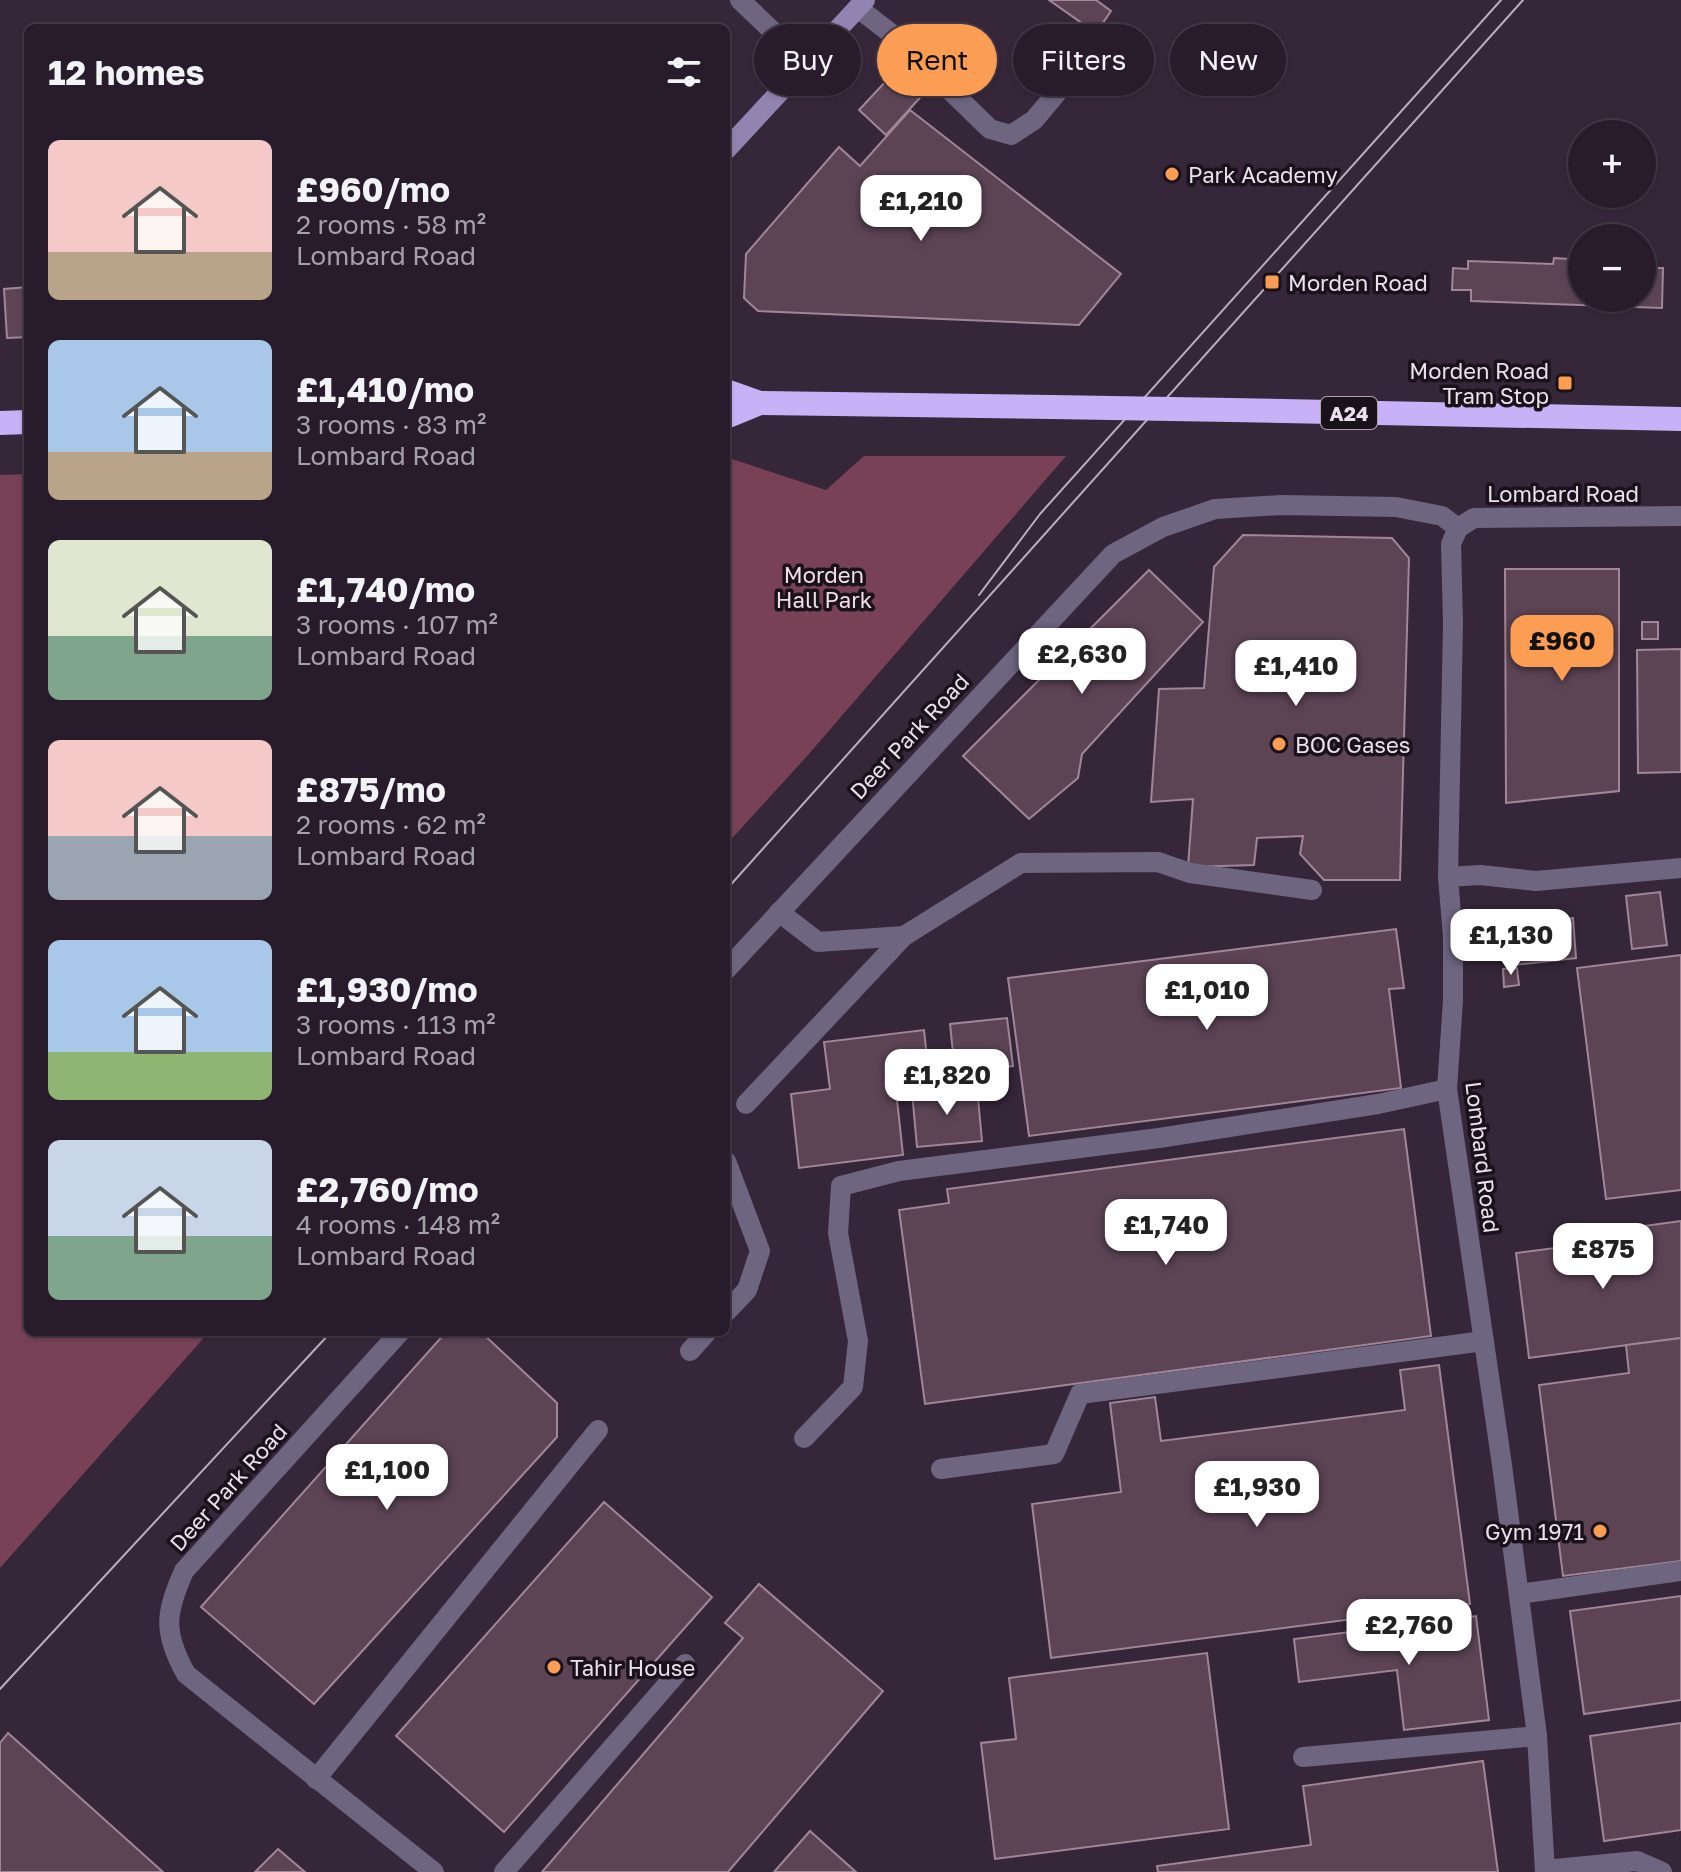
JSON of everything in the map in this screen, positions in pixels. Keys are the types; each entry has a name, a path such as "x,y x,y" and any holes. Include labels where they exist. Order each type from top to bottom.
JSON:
{"highway":[{"name":"A24","path":"730,392 760,403 1681,419"},
{"name":"A24","path":"730,415 760,403"},
{"path":"0,423 24,422"}],"main road":[{"path":"843,24 861,4"},
{"path":"730,146 777,96"}],"street":[{"path":"740,0 765,24"},
{"path":"861,4 990,129 1011,135 1034,120 1054,96"},
{"name":"Deer Park Road","path":"730,966 1113,554 1163,527 1215,509 1282,505 1396,507 1442,516 1458,528"},
{"name":"Lombard Road","path":"1545,1871 1537,1736 1447,1089 1453,1000 1453,937 1448,877 1453,623 1451,544 1458,528 1474,518 1681,516"},
{"path":"746,1104 904,936 1021,863 1158,862 1190,873 1312,890"},
{"path":"1448,877 1480,875 1536,881 1681,868"},
{"path":"779,912 818,942 904,936"},
{"path":"804,1438 853,1387 858,1341 838,1233 841,1186 899,1171 1159,1138 1378,1104 1447,1089"},
{"path":"730,1172 760,1251 747,1290 730,1308"},
{"name":"Deer Park Road","path":"396,1336 184,1571 170,1604 171,1647 186,1674 434,1872"},
{"path":"690,1351 703,1336"},
{"path":"941,1469 1054,1454 1080,1394 1484,1341"},
{"path":"316,1779 598,1430"},
{"path":"1519,1594 1681,1571"},
{"path":"504,1872 685,1664"},
{"path":"1303,1757 1537,1736"},
{"path":"1545,1871 1637,1861 1662,1872"}],"green space":[{"name":"Morden Hall Park","path":"864,456 1066,456 808,755 730,841 730,458 826,490"},
{"path":"24,474 24,1336 205,1336 0,1568 0,475"}],"building":[{"path":"1049,0 1096,0 1111,11 1102,24 1083,24"},
{"path":"877,91 877,96 922,96 886,135 859,110"},
{"path":"910,110 1121,274 1079,325 758,311 744,298 746,254 839,147 860,166"},
{"path":"1554,258 1568,259 1568,305 1471,301 1471,290 1452,290 1453,268 1468,269 1468,261 1553,264"},
{"path":"1656,268 1663,268 1662,308 1656,308"},
{"path":"24,287 24,337 7,338 4,289"},
{"name":"BOC Gases","path":"1243,535 1392,538 1409,558 1400,880 1324,880 1300,854 1303,836 1257,838 1254,865 1188,867 1193,799 1151,802 1159,689 1204,688 1214,567"},
{"path":"1505,569 1619,569 1619,791 1506,803"},
{"path":"1149,570 1203,622 1082,754 1078,778 1029,819 963,756"},
{"path":"1642,622 1658,622 1658,639 1642,639"},
{"path":"1681,649 1681,772 1638,773 1637,650"},
{"path":"1660,892 1667,945 1632,949 1626,896"},
{"path":"1573,918 1576,958 1515,965 1511,923"},
{"path":"1396,929 1404,988 1389,989 1401,1088 1029,1136 1008,978"},
{"path":"1681,955 1681,1190 1606,1199 1577,968"},
{"path":"1517,968 1519,985 1504,987 1503,969"},
{"path":"1007,1018 1013,1066 955,1072 950,1024"},
{"path":"924,1030 928,1068 894,1072 903,1155 799,1168 791,1094 830,1089 824,1042"},
{"path":"977,1087 982,1141 917,1147 912,1092"},
{"path":"1404,1129 1431,1336 925,1404 899,1210 949,1203 947,1189"},
{"path":"1681,1221 1681,1338 1529,1358 1516,1253 1579,1245 1578,1235"},
{"path":"442,1336 485,1336 557,1403 557,1437 314,1704 201,1607"},
{"path":"1681,1338 1681,1561 1563,1576 1539,1385 1629,1373 1626,1345"},
{"path":"1439,1365 1470,1604 1051,1658 1032,1504 1121,1492 1110,1403 1155,1397 1161,1441 1405,1410 1400,1370"},
{"name":"Tahir House","path":"604,1502 712,1597 504,1832 396,1736"},
{"path":"759,1584 883,1691 728,1872 542,1872 743,1638 725,1623"},
{"path":"1681,1596 1681,1700 1584,1714 1570,1611"},
{"path":"1476,1616 1489,1720 1404,1730 1397,1670 1299,1682 1294,1639"},
{"path":"1207,1653 1229,1829 995,1859 981,1743 1016,1739 1009,1678"},
{"path":"1681,1723 1681,1830 1604,1841 1590,1736"},
{"path":"8,1733 163,1872 0,1872 0,1743"},
{"path":"1483,1761 1498,1872 1158,1872 1157,1866 1311,1845 1303,1786"},
{"path":"810,1831 856,1872 774,1872"},
{"path":"278,1849 305,1872 255,1872"}],"tram line":[{"path":"979,595 1040,514 1501,0"},
{"path":"730,886 1523,0"},
{"path":"0,1689 327,1336"}],"place":[{"name":"Park Academy","path":"1172,174"},
{"name":"Morden Road","path":"1272,282"},
{"name":"Morden Road Tram Stop","path":"1565,383"},
{"name":"BOC Gases","path":"1279,744"},
{"name":"Gym 1971","path":"1600,1531"},
{"name":"Tahir House","path":"554,1667"}]}
